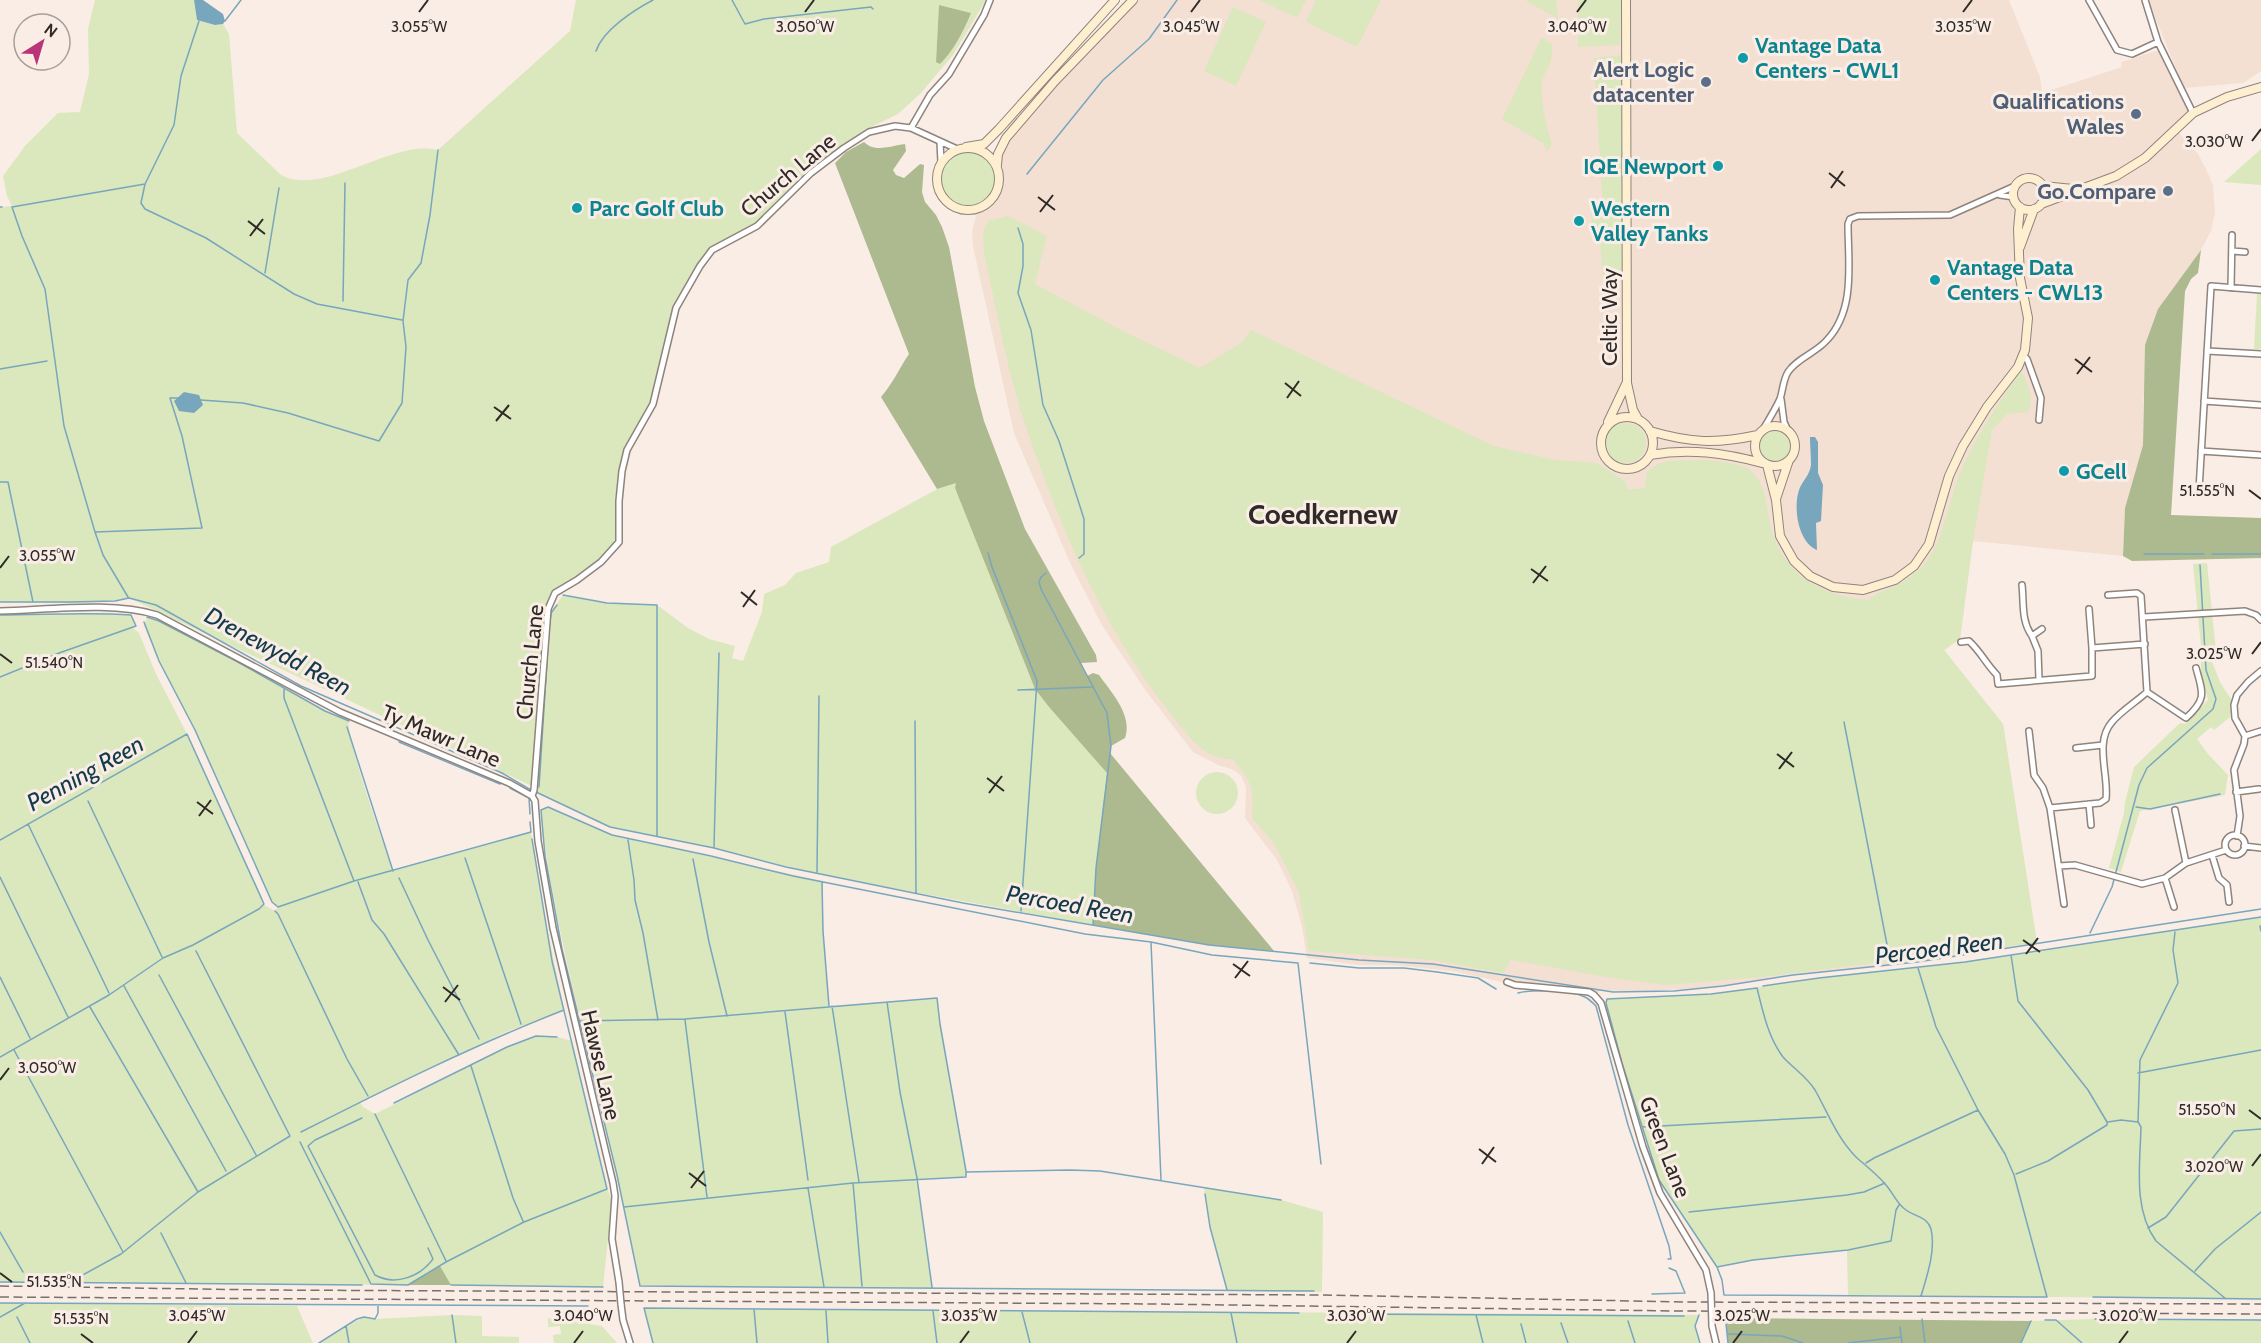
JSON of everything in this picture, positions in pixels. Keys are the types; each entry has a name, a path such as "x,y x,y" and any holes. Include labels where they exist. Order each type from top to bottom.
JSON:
{"street":[{"path":"911,128 930,95 950,74 984,15 990,0"},
{"path":"1115,0 984,144 957,149 941,162 937,172 937,184 940,195 948,203 957,209 968,211 988,204 997,193 1000,183 998,154 1006,138 1132,0"},
{"name":"Celtic Way","path":"1626,0 1627,383 1633,410 1650,431 1676,439 1731,441 1760,433"},
{"path":"2089,0 2116,50 2132,54 2158,42"},
{"path":"2145,0 2158,42 2193,113"},
{"path":"2020,207 2028,210 2034,209 2078,189 2116,176 2134,165 2193,113 2227,97 2261,87"},
{"path":"2249,92 2261,94"},
{"name":"Church Lane","path":"533,793 548,609 555,593 601,562 619,542 619,501 627,450 653,404 676,308 700,266 712,250 757,226 811,173 869,132 895,126 911,128 957,149"},
{"path":"940,142 941,162"},
{"path":"966,147 984,152 997,165"},
{"path":"2015,186 2014,196 2020,207 2020,278 2028,318 2023,356 2018,367 1987,407 1964,446 1946,486 1929,544 1914,566 1895,580 1874,588 1849,590 1827,585 1810,576 1794,561 1780,536 1776,500 1765,464 1755,449 1760,433 1780,397 1788,371 1826,341 1838,326 1844,313 1848,289 1848,224 1850,219 1858,216 1950,215 1986,198 1998,195 2022,180 2031,178 2043,186 2045,195 2042,204"},
{"path":"2043,186 2078,189"},
{"path":"1998,195 2014,196"},
{"path":"2019,254 2034,209"},
{"path":"2231,288 2232,235"},
{"path":"2232,251 2245,252"},
{"path":"2199,490 2211,286 2261,290"},
{"path":"2207,351 2261,354"},
{"path":"2023,356 2027,359 2040,393 2039,420"},
{"name":"Celtic Way","path":"1627,383 1601,437 1602,452 1611,465 1618,468 1634,468 1646,461 1650,455 1676,451 1724,453 1765,464"},
{"path":"1776,500 1789,460 1795,450 1793,438 1784,422 1780,397"},
{"path":"2204,401 2261,405"},
{"path":"1607,425 1622,417 1638,419"},
{"path":"1760,433 1774,426 1789,433"},
{"path":"1650,431 1653,447 1650,455"},
{"path":"2201,451 2261,455"},
{"path":"1765,464 1780,466 1789,460"},
{"path":"2022,585 2026,629 2032,636 2038,651 2039,680"},
{"path":"2108,595 2137,593 2141,596 2147,692"},
{"name":"Ty Mawr Lane","path":"0,611 118,607 157,615 340,712 533,793"},
{"path":"1961,642 1969,641 1981,652 1989,668 1997,675 1998,684 2092,676 2089,609"},
{"path":"2144,617 2246,611 2261,620"},
{"path":"2032,636 2042,629"},
{"path":"2092,648 2145,645"},
{"path":"2147,692 2186,718 2201,702 2203,693 2196,668"},
{"path":"2237,836 2240,816 2234,770 2245,736 2235,718 2234,702 2248,682 2261,671"},
{"path":"2050,808 2100,803 2106,799 2103,745 2106,729 2147,692"},
{"path":"2029,731 2034,775 2043,788 2050,808 2064,904"},
{"path":"2245,736 2261,731"},
{"path":"2076,748 2103,745"},
{"path":"2236,792 2259,789"},
{"name":"Hawse Lane","path":"533,793 538,841 553,928 613,1183 615,1196 612,1239 623,1320 630,1343"},
{"path":"2089,804 2091,825"},
{"path":"2175,810 2186,863"},
{"path":"2237,836 2242,839 2244,846 2238,854 2230,854 2225,844 2227,839 2237,836"},
{"path":"2244,846 2261,848"},
{"path":"2059,866 2075,865 2142,884 2165,878 2186,863 2226,850"},
{"path":"2212,855 2219,878 2227,885 2229,902"},
{"path":"2165,878 2174,907"},
{"name":"Green Lane","path":"1507,982 1515,985 1549,987 1594,994 1601,1003 1643,1147 1660,1193 1706,1270 1711,1293 1712,1326 1716,1343"}],"shaded area":[{"path":"1133,0 2009,0 2040,77 2042,93 2122,67 2121,62 2162,49 2193,113 2176,129 2198,154 2206,169 2213,185 2215,213 2211,231 2201,250 2158,309 2143,400 2143,445 2125,508 2123,556 1973,541 1960,639 1944,650 2003,724 2037,943 1917,962 1793,975 1723,986 1642,992 1601,990 1594,995 1501,982 1453,971 1394,965 1359,965 1307,958 1302,927 1292,891 1277,860 1245,818 1246,787 1241,776 1234,770 1218,765 1193,752 1146,691 1103,627 1071,565 1014,433 973,246 972,231 978,209 988,204 997,193 1000,183 997,165 1001,146"},
{"path":"2148,0 2261,0 2261,71 2243,83 2184,88"}],"green space":[{"path":"95,0 194,0 197,20 215,25 223,24 229,34 237,133 281,175 298,180 317,179 337,174 400,152 420,149 438,150 570,31 576,0 986,0 953,55 920,94 898,114 867,129 811,173 757,226 712,250 676,308 653,404 640,424 622,471 619,542 601,562 555,593 548,609 534,787 129,598 81,603 0,602 0,207 12,206 7,196 3,176 25,146 58,113 80,112 89,74 88,29","holes":["939,5 971,13 953,48 936,61"]},
{"path":"1259,0 1306,0 1297,18"},
{"path":"1316,0 1381,0 1357,47 1306,22"},
{"path":"1525,0 1556,0 1558,19"},
{"path":"1578,0 1621,0 1620,45 1578,47"},
{"path":"939,5 971,13 958,40 940,64 936,62"},
{"path":"1233,7 1266,22 1236,86 1204,71"},
{"path":"1542,37 1552,44 1551,60 1541,86 1544,112 1552,143 1547,152 1543,143 1502,119"},
{"path":"1621,55 1623,270 1618,276 1603,278 1599,228 1592,228 1591,211 1603,210 1594,58"},
{"path":"864,142 878,148 905,144 906,151 893,170 896,175 904,178 920,164 924,165 922,192 925,202 942,227 949,247 975,387 984,421 1025,529 1096,655 1097,662 1081,663 1087,676 1093,673 1099,675 1120,704 1126,721 1125,738 1111,746 1110,753 1274,951 1209,945 1093,925 1096,868 1107,773 1035,689 955,488 956,483 937,489 881,397 909,354 835,163 846,152"},
{"path":"2261,149 2261,185 2224,182"},
{"path":"968,152 978,154 987,160 993,169 995,179 993,189 987,198 978,204 968,206 958,204 949,198 943,189 941,179 943,169 949,160 958,154"},
{"path":"1008,216 1047,236 1035,284 1127,333 1200,368 1241,343 1251,330 1494,446 1555,460 1597,463 1626,482 1627,490 1645,488 1647,472 1663,462 1709,460 1745,467 1753,472 1763,488 1772,531 1787,561 1808,582 1852,598 1869,600 1908,578 1930,557 1936,546 1966,459 1988,420 2021,371 2030,391 2030,407 2028,412 2007,414 1992,430 1973,541 1960,639 1944,650 2003,724 2037,943 1762,977 1666,985 1605,977 1511,960 1503,973 1433,960 1309,951 1299,893 1274,843 1252,818 1253,798 1248,780 1233,759 1213,755 1196,744 1144,678 1103,610 1053,502 1013,384 984,254 983,232 988,221"},
{"path":"2201,250 2198,273 2191,279 2185,291 2171,515 2261,518 2261,558 2132,561 2123,556 2125,508 2143,445 2145,345 2158,309"},
{"path":"2257,294 2261,294 2261,349 2254,349"},
{"path":"1626,423 1634,424 1640,429 1645,435 1645,451 1640,457 1634,462 1626,463 1618,462 1612,457 1607,451 1606,443 1607,435 1612,429 1618,424"},
{"path":"1775,431 1786,435 1790,446 1786,457 1775,461 1764,457 1760,446 1764,435"},
{"path":"957,482 955,488 1035,689 1108,773 1096,868 1093,925 817,874 714,848 610,827 537,793 551,613 563,595 607,603 657,605 688,628 709,639 735,646 732,658 743,661 762,612 764,594 785,585 796,573 829,562 831,547 939,488"},
{"path":"2207,563 2216,652 2211,659 2220,682 2231,699 2230,717 2214,730 2211,727 2197,739 2228,775 2225,795 2140,811 2121,872 2109,868 2134,767 2180,723 2185,724 2208,700 2201,671 2201,646 2193,564"},
{"path":"94,613 131,615 136,626 132,627 139,633 156,674 187,734 264,905 275,911 278,907 272,902 195,730 159,661 144,626 147,617 236,661 325,711 349,721 349,731 359,769 393,871 531,832 541,898 564,1010 506,1032 360,1102 363,1107 375,1114 507,1047 536,1036 557,1037 572,1041 607,1189 612,1200 603,1287 451,1285 440,1266 408,1285 0,1282 0,615"},
{"path":"1217,772 1232,778 1238,793 1232,808 1217,814 1202,808 1196,793 1202,778"},
{"path":"548,807 612,835 822,881 829,1006 937,998 966,1177 917,1179 932,1288 640,1286 607,1130 555,906 541,815 541,810"},
{"path":"2261,917 2261,1299 1848,1295 1847,1250 1753,1260 1717,1267 1659,1180 1622,1063 1606,1003 1607,999 1711,994 1819,978 1965,962"},
{"path":"1204,1187 1281,1200 1323,1212 1322,1292 1227,1291 1210,1227"},
{"path":"440,1266 451,1285 408,1285"},
{"path":"0,1303 297,1306 313,1343 0,1343"},
{"path":"644,1308 1699,1315 1695,1326 1700,1343 653,1343"},
{"path":"452,1315 482,1316 482,1336 519,1337 519,1343 319,1343 364,1317 375,1319"},
{"path":"548,1318 602,1326 617,1343 554,1343 553,1335 561,1334 560,1326 548,1327"},
{"path":"1726,1318 2031,1321 2021,1343 1728,1343"},
{"path":"2261,1320 2261,1343 2021,1343 2031,1321"}],"water":[{"path":"194,0 203,0 223,14 225,21 223,24 215,25 197,20"},
{"path":"184,392 199,395 203,405 194,413 179,411 174,401"},
{"path":"1810,437 1815,437 1818,442 1818,473 1823,485 1821,521 1816,523 1817,550 1805,540 1797,515 1797,497 1811,465"}],"waterway":[{"path":"225,21 241,0"},
{"path":"596,51 612,28 653,0"},
{"path":"732,0 745,24 764,19 871,7 873,9"},
{"path":"1027,174 1103,80 1149,39 1177,0"},
{"path":"199,21 181,76 174,125 145,184 141,203 145,209 206,238 294,294 317,304 402,320"},
{"path":"201,400 243,403 288,413 379,441 402,403 406,347 403,321 408,280 421,263 438,150"},
{"path":"343,301 345,183"},
{"path":"128,597 103,555 95,532 64,426 45,289 12,207 145,184"},
{"path":"265,273 279,188"},
{"path":"1018,228 1023,244 1023,266 1018,293 1031,330 1043,405 1059,441 1084,519 1084,554 1079,558"},
{"path":"0,369 47,361"},
{"path":"95,532 202,528 182,436 170,398 179,398"},
{"path":"0,482 8,482 33,602"},
{"path":"988,553 1037,681 1021,911"},
{"path":"2144,554 2204,554"},
{"path":"2212,554 2261,554"},
{"path":"2090,933 2112,887 2139,785 2147,768 2213,709 2216,699 2206,670 2200,565"},
{"path":"1046,573 1039,582 1041,589 1107,713 1111,746 1096,868 1093,925"},
{"path":"563,595 607,603 657,605 657,836"},
{"name":"Drenewydd Reen","path":"0,602 115,601 129,598 156,605 301,686 502,773 531,790"},
{"path":"539,787 549,629 551,613 557,605"},
{"path":"0,615 131,615 136,626 0,677"},
{"path":"147,617 236,661 325,711 349,721"},
{"path":"144,622 159,661 195,730 272,902 278,907 354,881 531,832 530,822"},
{"path":"714,847 719,653"},
{"path":"1018,690 1092,687"},
{"path":"284,689 284,698 354,881"},
{"path":"817,872 819,696"},
{"path":"915,721 916,893"},
{"path":"1844,722 1889,955"},
{"path":"347,727 393,871"},
{"name":"Penning Reen","path":"0,840 187,734 264,904 259,909 193,945 163,958 109,995 0,1057"},
{"path":"399,742 500,784"},
{"path":"510,788 529,798 530,814"},
{"name":"Percoed Reen","path":"536,792 610,827 714,848 786,867 963,903 1209,945 1359,960 1433,964 1613,992 1674,991 1917,962 2261,909"},
{"path":"2136,807 2150,809 2220,794"},
{"name":"Penning Reen","path":"88,801 162,957"},
{"path":"1314,1291 640,1286 617,1175 562,949 545,856 541,810 548,807 612,835 793,876 1085,934 1151,942 1212,955 1298,963 1321,1164"},
{"name":"Penning Reen","path":"28,824 109,993"},
{"path":"300,1142 371,1284 408,1285 446,1262 524,1222 607,1189 552,961 532,839"},
{"path":"628,840 635,900 658,1020"},
{"path":"465,858 521,1024"},
{"path":"693,859 709,942 727,1016"},
{"path":"0,877 68,1017"},
{"path":"399,878 479,1039"},
{"path":"358,882 372,920 384,934 459,1055"},
{"path":"822,882 829,1006"},
{"path":"275,911 347,1059 368,1096"},
{"name":"Percoed Reen","path":"1763,986 1965,962 2261,917"},
{"path":"2260,926 2261,931"},
{"path":"2175,932 2173,950 2178,983 2140,1060 2138,1122 2141,1127 2139,1171 2141,1201 2144,1215 2156,1241 2226,1299"},
{"path":"1151,942 1161,1180"},
{"path":"70,1282 121,1254 198,1192 290,1136 196,951"},
{"path":"2011,955 2018,1001 2088,1090 2107,1122 2107,1125 2048,1161 2016,1174"},
{"path":"1310,963 1437,972 1478,978 1496,989"},
{"path":"1918,968 1936,1027 1978,1110 2005,1154 2014,1175 2047,1297 1724,1295 1717,1267 1659,1180 1622,1063 1606,1003 1607,999 1711,994 1757,988 1773,1041 1783,1057 1812,1085 1843,1142 1883,1181 1903,1208 1924,1219 1929,1225 1932,1254 1921,1296"},
{"path":"159,975 256,1155"},
{"path":"0,977 30,1038"},
{"path":"124,986 226,1171"},
{"path":"1518,993 1542,991 1570,993 1585,997 1596,1006 1628,1125 1669,1246 1671,1259 1668,1259"},
{"path":"579,1021 685,1019 937,998 966,1171"},
{"path":"887,1002 900,1092 917,1178 932,1287"},
{"path":"832,1006 859,1182"},
{"path":"90,1007 198,1192"},
{"path":"301,1132 464,1052 564,1010"},
{"path":"785,1012 808,1180"},
{"path":"685,1020 707,1197"},
{"path":"394,1103 507,1047 536,1036 557,1037"},
{"path":"14,1050 123,1252"},
{"path":"2138,1073 2261,1050"},
{"path":"471,1066 513,1198 523,1221"},
{"path":"1866,1163 1978,1110"},
{"path":"375,1114 446,1261"},
{"path":"1642,1127 1826,1117"},
{"path":"362,1118 315,1140 308,1146 375,1275 391,1280 414,1275 433,1259 428,1248"},
{"path":"2108,1122 2121,1120 2138,1122"},
{"path":"2148,1228 2166,1217 2234,1131 2261,1129"},
{"path":"624,1207 853,1183 966,1177 966,1172 1070,1170 1100,1171 1281,1200"},
{"path":"853,1183 862,1286"},
{"path":"1689,1212 1847,1195 1864,1192 1885,1183"},
{"path":"808,1188 824,1287"},
{"path":"1205,1194 1210,1227 1227,1290"},
{"path":"1717,1267 1753,1260 1848,1250 1891,1241 1896,1210 1899,1205"},
{"path":"2195,1271 2215,1249 2261,1212"},
{"path":"0,1232 23,1272"},
{"path":"161,1233 186,1283"},
{"path":"1652,1294 1685,1293 1676,1271 1669,1268"},
{"path":"0,1282 362,1285"},
{"path":"451,1285 603,1287"},
{"path":"2093,1297 2261,1299"},
{"path":"0,1303 588,1306"},
{"path":"0,1317 25,1303"},
{"path":"319,1343 357,1319 364,1317 375,1319 378,1306"},
{"path":"653,1343 644,1308 1299,1313"},
{"path":"754,1309 757,1343"},
{"path":"826,1311 828,1343"},
{"path":"933,1311 937,1343"},
{"path":"1022,1312 1030,1343"},
{"path":"1231,1313 1237,1343"},
{"path":"1339,1314 1684,1316"},
{"path":"1725,1314 1728,1343"},
{"path":"452,1315 456,1343"},
{"path":"1476,1315 1483,1343"},
{"path":"1699,1315 1695,1326 1700,1343"},
{"path":"17,1317 30,1343"},
{"path":"1922,1319 1925,1343"},
{"path":"2095,1319 2261,1320"},
{"path":"2045,1320 2056,1320 2082,1343"},
{"path":"1628,1321 1635,1343"},
{"path":"2021,1343 2031,1321"},
{"path":"1561,1323 1568,1343"},
{"path":"1521,1324 1526,1343"},
{"path":"346,1326 349,1343"},
{"path":"1900,1327 1902,1343"},
{"path":"1728,1334 1782,1336 1803,1343"},
{"path":"1848,1343 1901,1337"}],"railway":[{"path":"0,1286 264,1290 1323,1295 1687,1302 2261,1304"},
{"path":"0,1297 2261,1314"}],"place":[{"name":"Vantage Data Centers - CWL1","path":"1743,58"},
{"name":"Alert Logic datacenter","path":"1706,82"},
{"name":"Qualifications Wales","path":"2136,114"},
{"name":"IQE Newport","path":"1718,166"},
{"name":"Go.Compare","path":"2168,191"},
{"name":"Parc Golf Club","path":"577,208"},
{"name":"Western Valley Tanks","path":"1579,221"},
{"name":"Vantage Data Centers - CWL13","path":"1935,280"},
{"name":"GCell","path":"2064,471"}],"district":[{"name":"Coedkernew","path":"1323,514"}]}
